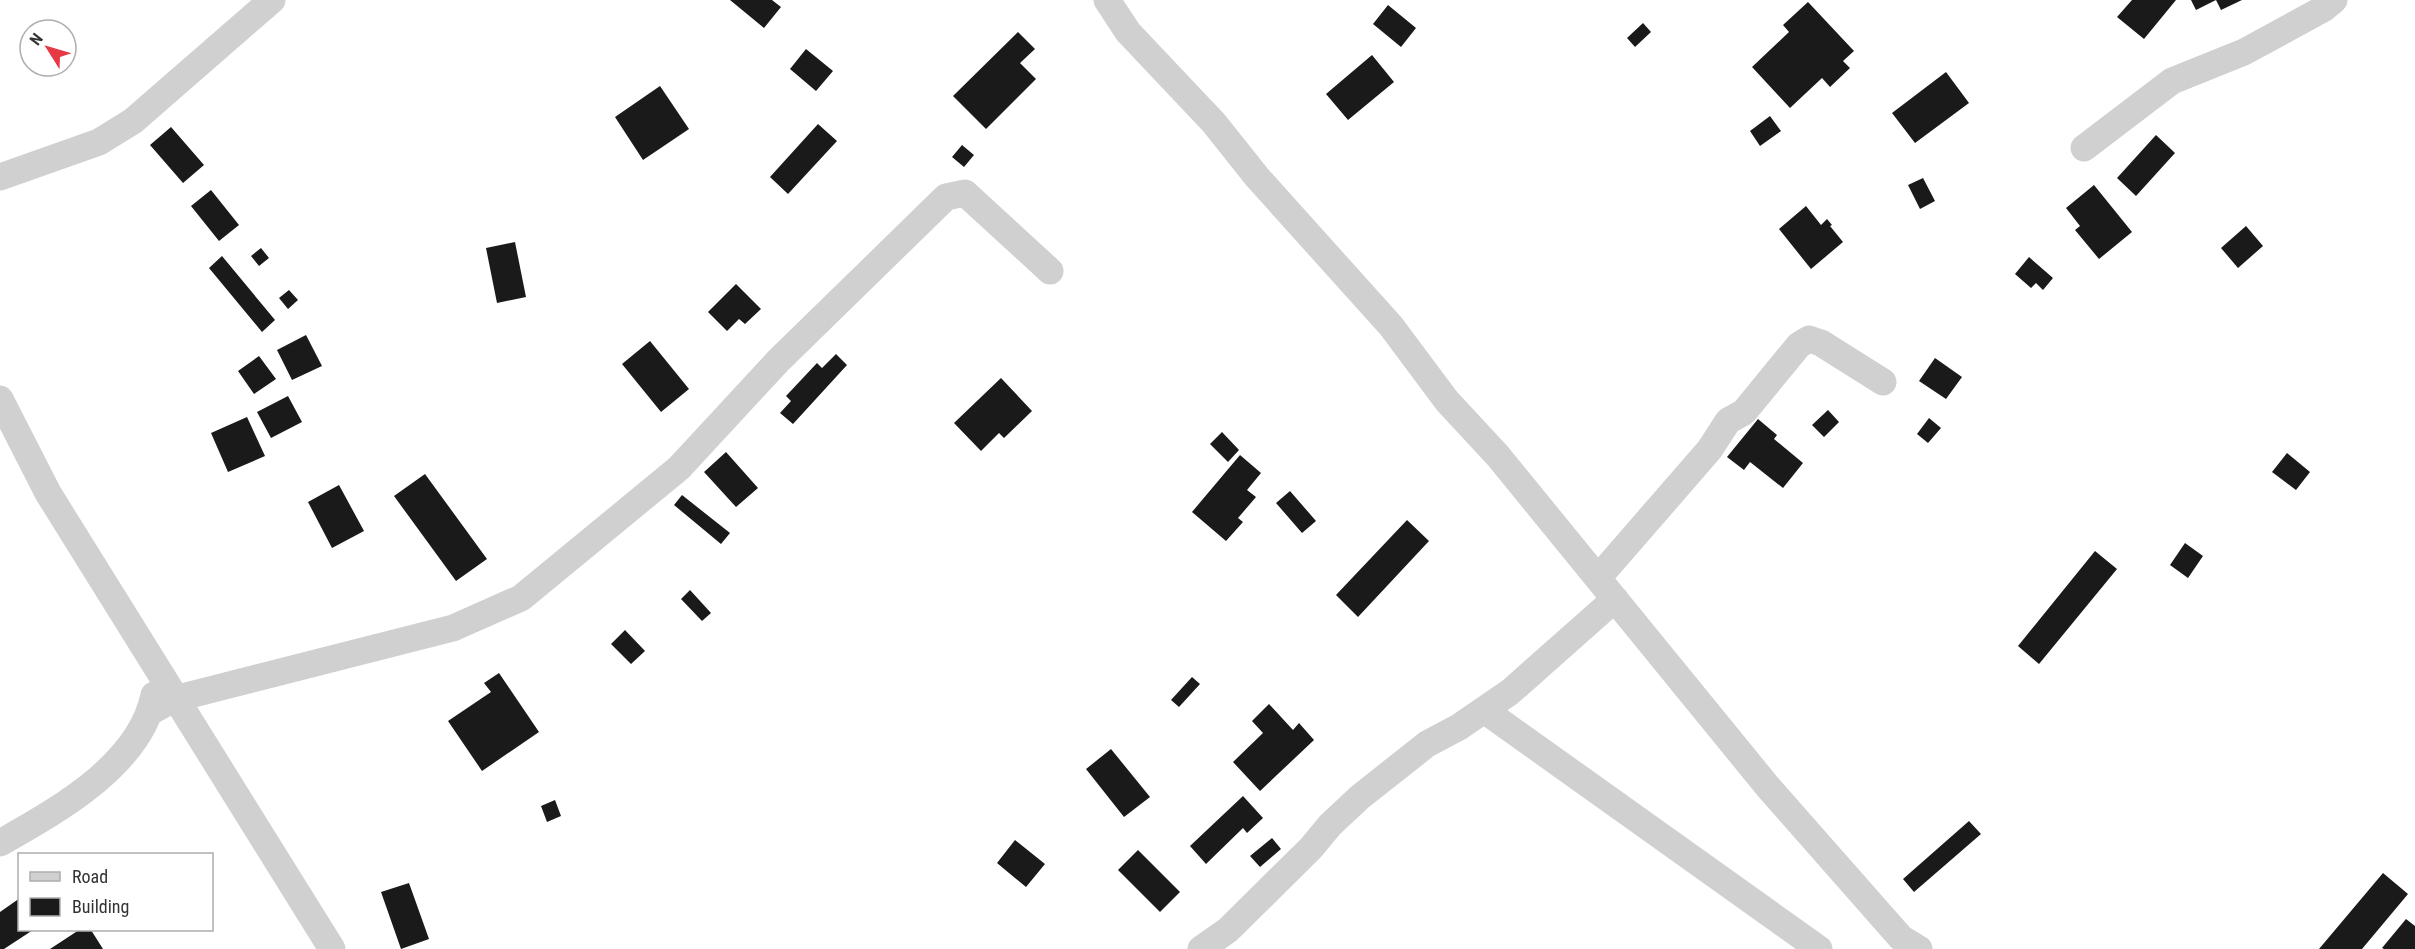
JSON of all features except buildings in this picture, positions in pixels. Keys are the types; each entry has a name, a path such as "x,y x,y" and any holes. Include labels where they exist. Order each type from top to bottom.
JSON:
{"street":[{"path":"0,177 99,142 133,121 272,0"},
{"path":"1107,0 1128,32 1214,123 1257,177 1391,326 1447,401 1498,456 1776,796 1901,938 1919,949"},
{"path":"2084,148 2172,81 2244,52 2323,9 2334,0"},
{"path":"150,712 174,699 453,628 521,598 679,468 778,361 946,197 965,193 1050,271"},
{"path":"1598,578 1710,449 1718,433 1728,421 1744,412 1799,345 1809,339 1821,343 1882,382"},
{"path":"0,399 48,493 174,699 332,949"},
{"path":"1202,949 1228,930 1360,797 1427,744 1460,727 1510,692 1615,599"},
{"path":"0,843 38,821 112,768 134,742 150,712 158,673"},
{"path":"1484,710 1819,949"}]}
